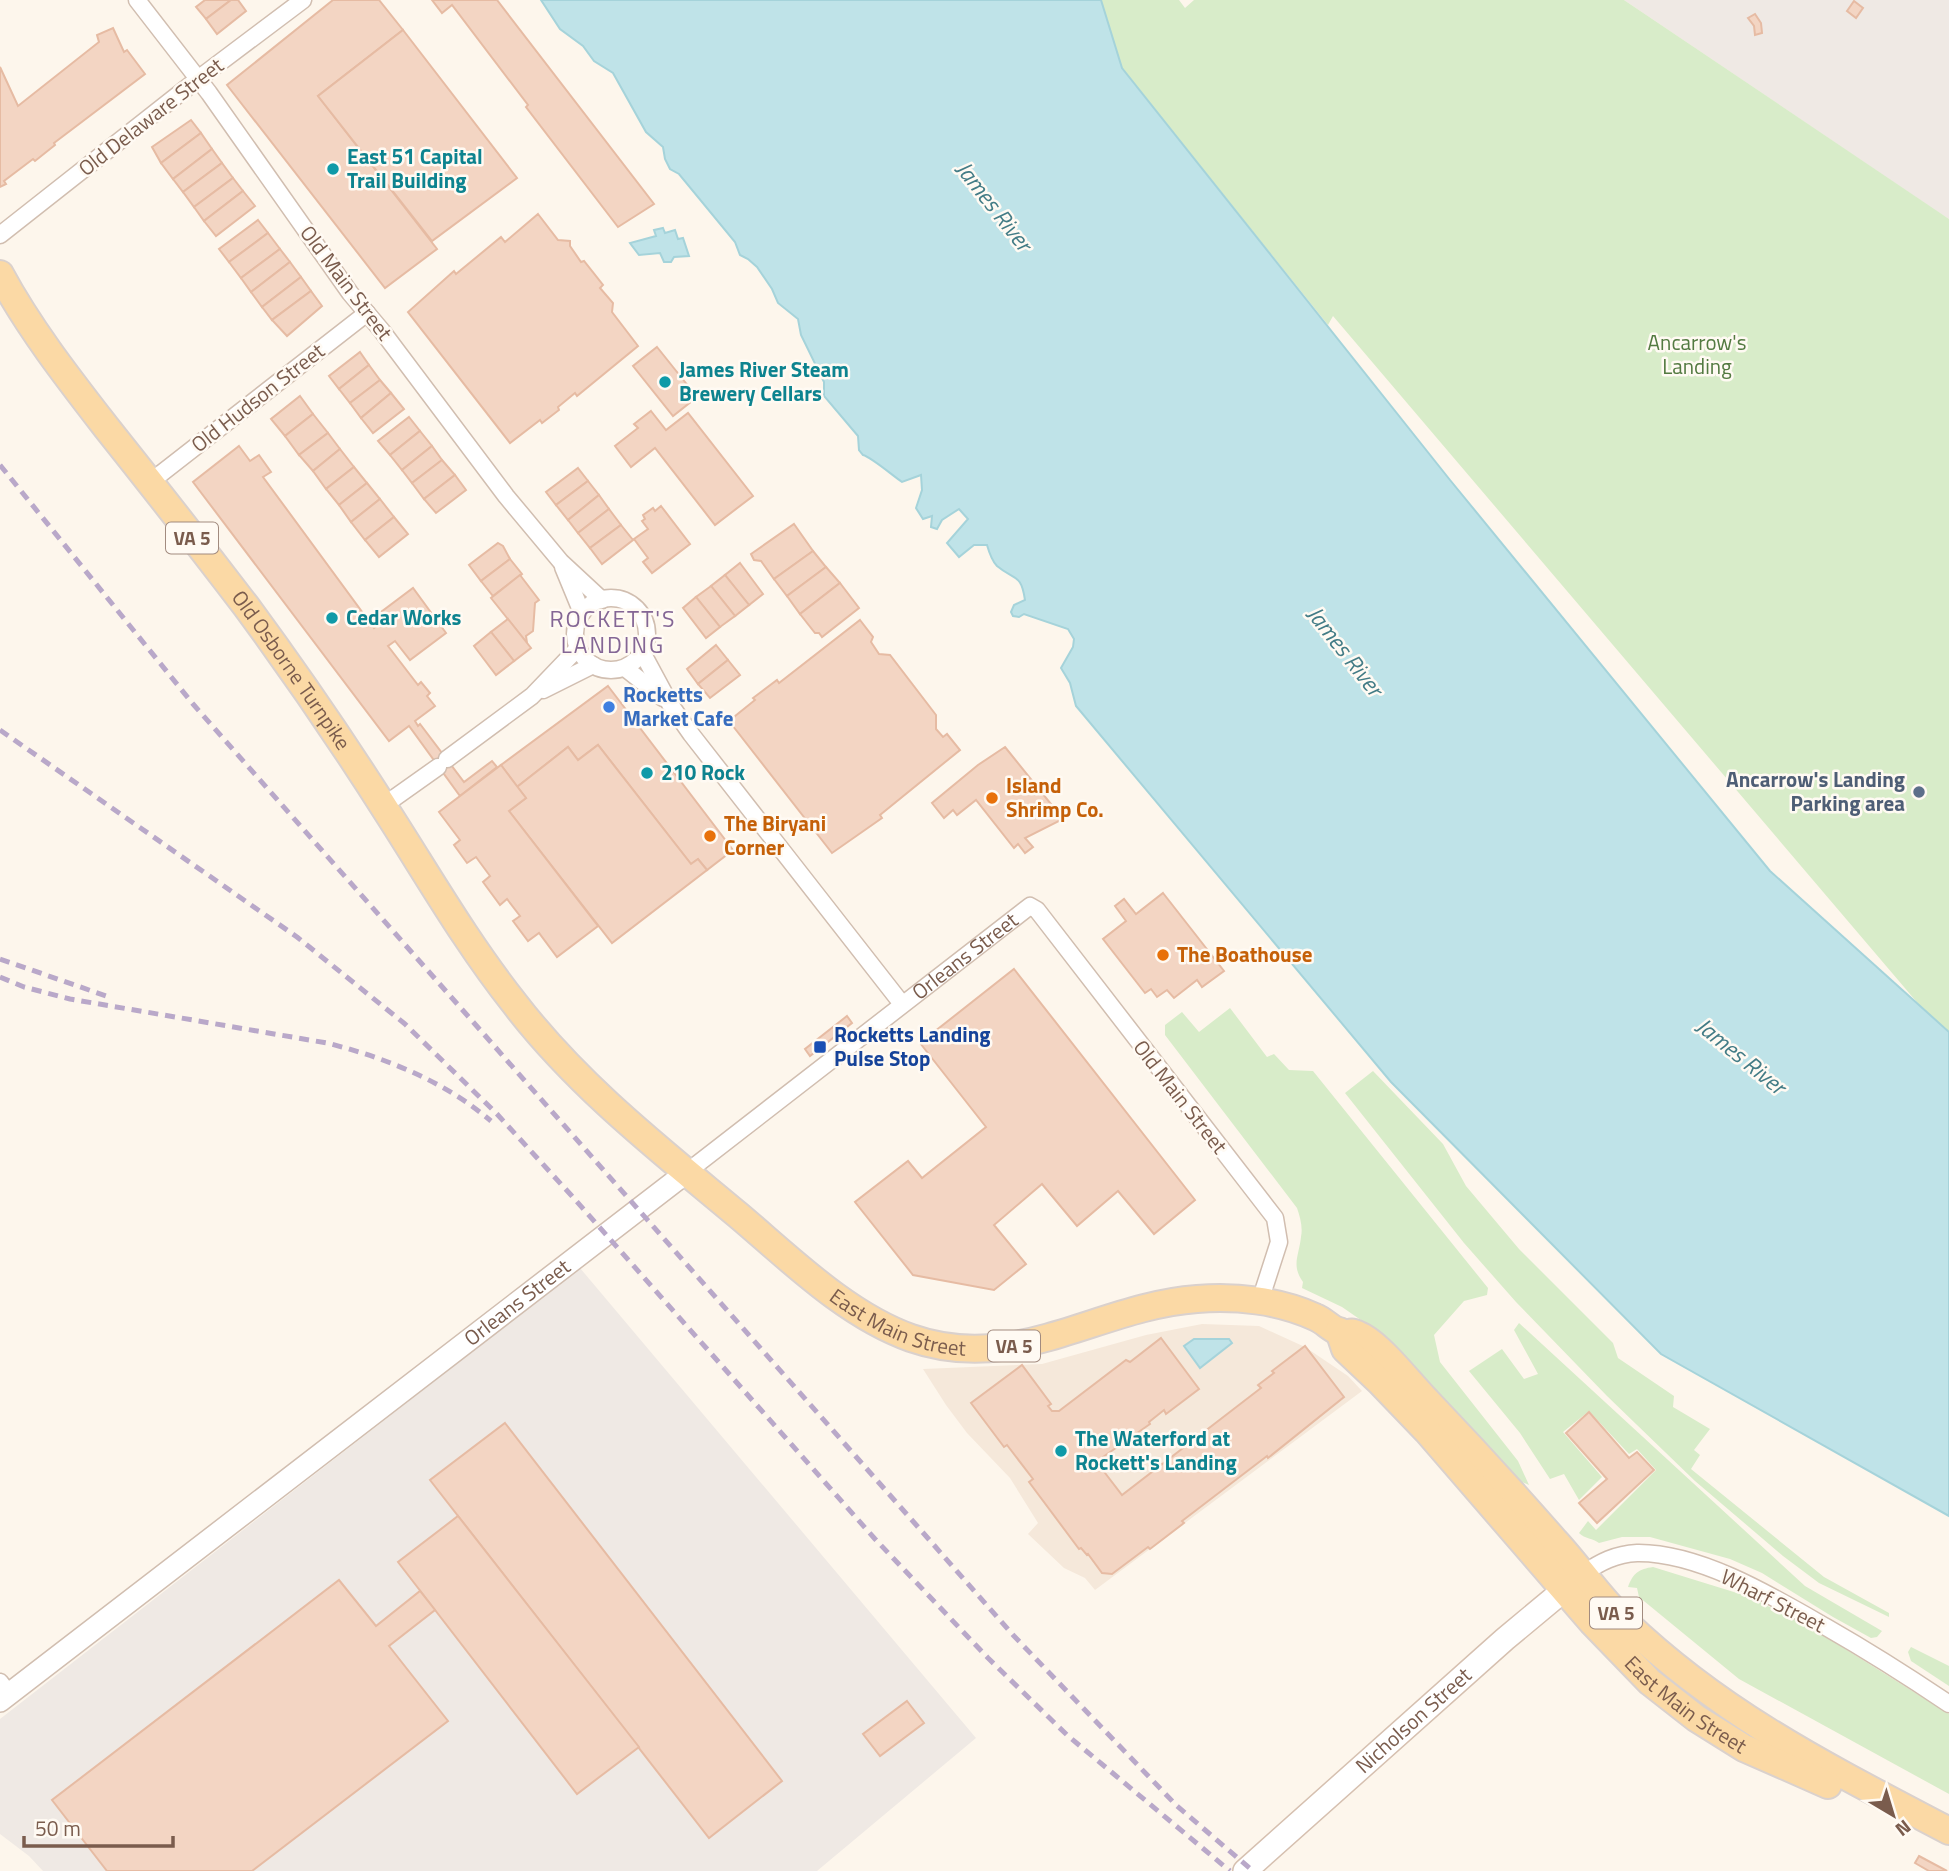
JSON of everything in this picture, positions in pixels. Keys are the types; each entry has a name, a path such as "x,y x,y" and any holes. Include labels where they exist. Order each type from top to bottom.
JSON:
{"main road":[{"name":"Old Osborne Turnpike","path":"0,274 48,349 299,680 476,953 572,1072"},
{"name":"East Main Street","path":"572,1072 656,1148 857,1312 913,1339 942,1346 1000,1348 1035,1343 1133,1312 1188,1299 1230,1298 1260,1301 1318,1318 1339,1331 1345,1349 1574,1581 1696,1683 1787,1745 1949,1831"},
{"name":"East Main Street","path":"1574,1581 1592,1622 1650,1682 1705,1724 1744,1748 1820,1781 1949,1849"},
{"name":"Nicholson Street","path":"1245,1871 1574,1581"}],"street":[{"name":"Old Main Street","path":"137,0 198,79 350,293 506,496 561,562 602,600 623,601 640,612 647,632 642,652 670,704 902,1003"},
{"name":"Old Delaware Street","path":"0,234 303,0"},
{"name":"Old Hudson Street","path":"149,483 367,313"},
{"name":"Old Main Street","path":"561,562 582,613 575,636 578,648"},
{"path":"582,613 591,604 602,600"},
{"path":"383,806 532,696 578,648 593,665 603,670 625,667 642,652"},
{"path":"532,696 593,665"},
{"name":"Old Main Street","path":"625,667 670,704"},
{"name":"Orleans Street","path":"3,1692 687,1172 1027,906 1032,906"},
{"name":"Old Main Street","path":"1032,906 1207,1133 1268,1206 1275,1219 1279,1242 1260,1301"},
{"name":"Wharf Street","path":"1574,1581 1609,1559 1637,1553 1676,1559 1730,1576 1776,1598 1949,1704"}],"shaded area":[{"path":"1624,0 1949,0 1949,219 1935,210"},
{"path":"580,1268 976,1738 817,1871 43,1871 29,1856 0,1834 0,1719"},
{"path":"1202,1324 1259,1326 1305,1347 1348,1376 1362,1391 1095,1590 1085,1578 1064,1568 1028,1534 1038,1523 1010,1478 967,1433 923,1369 1042,1364 1146,1335"}],"green space":[{"name":"Ancarrow's Landing","path":"1101,0 1179,0 1185,8 1194,0 1624,0 1949,219 1949,1032 1927,1014 1333,316 1328,325 1122,68"},
{"path":"1230,1008 1267,1057 1274,1054 1289,1070 1313,1071 1488,1288 1487,1295 1464,1301 1434,1335 1440,1362 1518,1461 1529,1485 1520,1481 1384,1336 1342,1307 1302,1288 1303,1282 1297,1270 1302,1230 1297,1208 1165,1035 1165,1025 1182,1012 1199,1032"},
{"path":"1373,1071 1443,1144 1466,1186 1519,1249 1613,1343 1618,1358 1674,1396 1673,1407 1710,1429 1694,1450 1700,1455 1691,1469 1824,1577 1889,1613 1889,1617 1819,1583 1783,1556 1695,1481 1607,1396 1516,1302 1464,1243 1345,1093"},
{"path":"1519,1323 1805,1586 1882,1631 1877,1637 1871,1638 1762,1573 1730,1559 1650,1537 1622,1537 1599,1543 1579,1533 1588,1521 1596,1530 1656,1470 1637,1449 1629,1454 1589,1411 1563,1432 1602,1477 1579,1500 1564,1474 1550,1479 1520,1433 1469,1371 1502,1349 1524,1379 1538,1374 1514,1330"},
{"path":"1653,1567 1750,1597 1815,1630 1949,1714 1949,1794 1739,1679 1639,1597 1637,1588 1628,1587 1637,1572"},
{"path":"1911,1647 1949,1666 1949,1686 1911,1661 1908,1652"}],"water":[{"name":"James River","path":"541,0 1101,0 1122,68 1450,480 1770,871 1949,1032 1949,1516 1661,1354 1391,1082 1076,706 1070,683 1061,668 1073,647 1074,639 1068,629 1024,614 1013,616 1011,612 1014,605 1025,600 1021,585 1016,578 995,564 987,545 974,545 959,557 947,543 968,519 959,509 942,520 937,529 931,527 932,516 923,519 916,508 922,490 921,475 902,482 859,450 858,436 824,396 824,382 801,335 798,319 778,303 757,267 740,255 735,242 679,174 670,169 663,147 646,132 613,73 594,61 583,46 560,29"},
{"path":"663,228 665,233 675,230 678,239 683,238 689,256 674,257 671,262 664,262 660,253 639,255 630,243 656,236 654,230"},
{"path":"1194,1339 1229,1339 1232,1343 1200,1368 1184,1346"}],"building":[{"path":"205,0 231,0 206,19 196,7"},
{"path":"231,0 238,0 246,11 217,34 206,19"},
{"name":"East 51 Capital Trail Building","path":"333,0 379,0 403,30 318,96 437,249 385,288 227,85"},
{"path":"432,0 497,0 654,204 618,227 452,5 442,13"},
{"path":"1854,1 1863,8 1856,18 1847,11"},
{"path":"1755,14 1761,23 1762,33 1755,35 1754,26 1748,18"},
{"path":"113,28 124,52 127,50 145,74 54,143 55,145 35,161 33,159 4,181 6,184 0,187 0,67 18,106 99,42 97,35"},
{"path":"403,30 517,178 432,241 318,96"},
{"path":"191,120 201,133 161,163 152,147"},
{"path":"201,133 212,149 173,179 161,163"},
{"path":"212,149 222,163 183,192 173,179"},
{"path":"222,163 233,178 194,207 183,192"},
{"path":"233,178 243,191 204,221 194,207"},
{"path":"243,191 255,206 216,236 204,221"},
{"path":"538,214 558,240 570,241 570,246 581,262 584,261 603,285 600,288 613,303 612,312 638,346 577,396 575,393 542,423 540,420 510,443 408,312 454,271 456,274 501,237 505,242"},
{"path":"258,220 268,233 229,262 219,249"},
{"path":"268,233 280,249 241,278 229,262"},
{"path":"280,249 290,262 251,292 241,278"},
{"path":"290,262 301,277 262,307 251,292"},
{"path":"301,277 311,291 272,320 262,307"},
{"path":"311,291 322,306 287,336 272,320"},
{"name":"James River Steam Brewery Cellars","path":"657,347 697,397 673,416 633,366"},
{"path":"360,352 369,365 339,389 329,376"},
{"path":"369,365 380,380 350,403 339,389"},
{"path":"380,380 391,393 361,418 350,403"},
{"path":"391,393 404,409 373,433 361,418"},
{"path":"300,396 313,414 285,436 271,419"},
{"path":"651,411 666,430 688,413 753,496 715,525 655,448 631,467 615,446 638,428 634,424"},
{"path":"313,414 328,433 299,455 285,436"},
{"path":"409,417 420,431 390,455 378,441"},
{"path":"420,431 432,446 402,470 390,455"},
{"path":"328,433 340,449 313,471 299,455"},
{"name":"Cedar Works","path":"239,446 250,461 259,455 271,472 263,477 374,628 382,622 377,615 413,588 446,633 410,660 395,641 388,646 418,685 421,682 430,693 427,696 435,706 415,721 464,782 492,761 497,767 460,796 409,726 389,741 193,482"},
{"path":"432,446 442,460 412,483 402,470"},
{"path":"340,449 354,467 326,489 313,471"},
{"path":"442,460 455,475 424,499 412,483"},
{"path":"354,467 367,483 339,505 326,489"},
{"path":"578,468 588,481 556,505 546,492"},
{"path":"455,475 466,490 436,513 424,499"},
{"path":"588,481 599,495 568,520 556,505"},
{"path":"367,483 380,499 351,522 339,505"},
{"path":"599,495 609,509 578,533 568,520"},
{"path":"380,499 394,517 365,540 351,522"},
{"path":"661,506 690,544 652,573 643,562 648,558 634,539 648,529 642,521 645,519 643,515"},
{"path":"609,509 621,525 590,548 578,533"},
{"path":"394,517 408,534 379,557 365,540"},
{"path":"794,524 813,551 774,579 761,561 754,560 751,554"},
{"path":"621,525 633,540 602,564 590,548"},
{"path":"498,543 503,546 510,559 481,581 469,565"},
{"path":"813,551 826,567 787,596 774,579"},
{"path":"510,559 522,574 493,596 481,581"},
{"path":"740,563 763,594 749,605 725,575"},
{"path":"826,567 840,583 800,614 787,596"},
{"path":"520,575 539,600 535,603 533,631 526,636 527,643 491,598"},
{"path":"725,575 749,605 735,616 711,586"},
{"path":"840,583 859,608 822,637 815,633 800,614"},
{"path":"711,586 735,616 720,627 696,597"},
{"path":"696,597 720,627 706,638 683,608"},
{"path":"508,619 531,648 514,661 491,632"},
{"path":"860,620 873,637 871,642 879,654 890,655 936,715 936,729 943,737 947,734 960,750 880,815 882,818 832,853 729,721 755,700 753,698 777,680 779,683"},
{"path":"491,632 514,661 496,675 474,646"},
{"path":"716,645 728,660 698,684 687,669"},
{"path":"728,660 740,675 710,698 698,684"},
{"name":"210 Rock","path":"608,686 733,850 707,870 698,859 691,864 598,745 578,760 568,747 517,787 501,765"},
{"path":"598,745 691,864 698,859 707,870 612,943 509,811 526,798 517,787 568,747 578,760"},
{"name":"Island Shrimp Co.","path":"1005,747 1063,819 1025,838 1033,847 1025,853 1018,844 1014,848 976,800 957,815 953,810 944,818 932,803 978,765"},
{"path":"501,765 526,798 509,811 598,926 557,957 539,933 528,941 513,921 520,916 507,899 500,905 483,882 490,876 476,857 467,863 454,845 460,840 439,812"},
{"name":"The Boathouse","path":"1163,893 1224,971 1202,987 1197,980 1174,998 1167,990 1157,997 1151,989 1145,993 1103,939 1126,921 1115,906 1124,899 1136,914"},
{"path":"1014,969 1195,1200 1154,1234 1118,1191 1077,1226 1042,1184 994,1225 1026,1264 994,1290 913,1275 855,1202 908,1161 922,1178 986,1127 920,1043"},
{"path":"847,1016 852,1023 810,1056 805,1049"},
{"name":"The Waterford at Rockett's Landing","path":"1161,1338 1199,1389 1166,1414 1164,1410 1149,1422 1150,1424 1103,1457 1102,1469 1122,1495 1261,1388 1258,1385 1274,1373 1272,1371 1305,1346 1344,1397 1268,1458 1267,1456 1182,1521 1184,1523 1150,1549 1148,1547 1112,1574 1102,1573 1088,1554 1079,1549 1029,1482 1033,1479 1007,1445 1004,1447 971,1403 1022,1365 1051,1404 1048,1406 1052,1411 1059,1411 1126,1360 1130,1362"},
{"path":"1589,1412 1629,1458 1637,1452 1654,1470 1597,1523 1579,1503 1607,1479 1566,1433"},
{"path":"505,1423 782,1781 709,1838 430,1480"},
{"path":"458,1516 639,1747 577,1794 398,1562"},
{"path":"339,1580 376,1626 420,1591 435,1610 389,1646 448,1721 252,1871 107,1871 52,1800"},
{"path":"907,1701 924,1723 880,1756 863,1734"},
{"path":"1919,1856 1947,1871 1929,1871 1915,1863"}],"railway":[{"path":"0,465 193,704 1014,1636 1177,1806 1253,1871"},
{"path":"0,730 297,937 405,1024 497,1114 875,1539 988,1658 1067,1735 1230,1871"},
{"path":"0,959 112,998"},
{"path":"0,977 24,987 70,999 349,1049 434,1083 491,1121"}],"place":[{"name":"East 51 Capital Trail Building","path":"333,169"},
{"name":"James River Steam Brewery Cellars","path":"665,382"},
{"name":"Cedar Works","path":"332,618"},
{"name":"Rocketts Market Cafe","path":"609,707"},
{"name":"210 Rock","path":"647,773"},
{"name":"Ancarrow's Landing Parking area","path":"1919,792"},
{"name":"Island Shrimp Co.","path":"992,798"},
{"name":"The Biryani Corner","path":"710,836"},
{"name":"The Boathouse","path":"1163,955"},
{"name":"Rocketts Landing Pulse Stop","path":"820,1047"},
{"name":"The Waterford at Rockett's Landing","path":"1061,1451"}],"district":[{"name":"ROCKETT'S LANDING","path":"613,632"}]}
